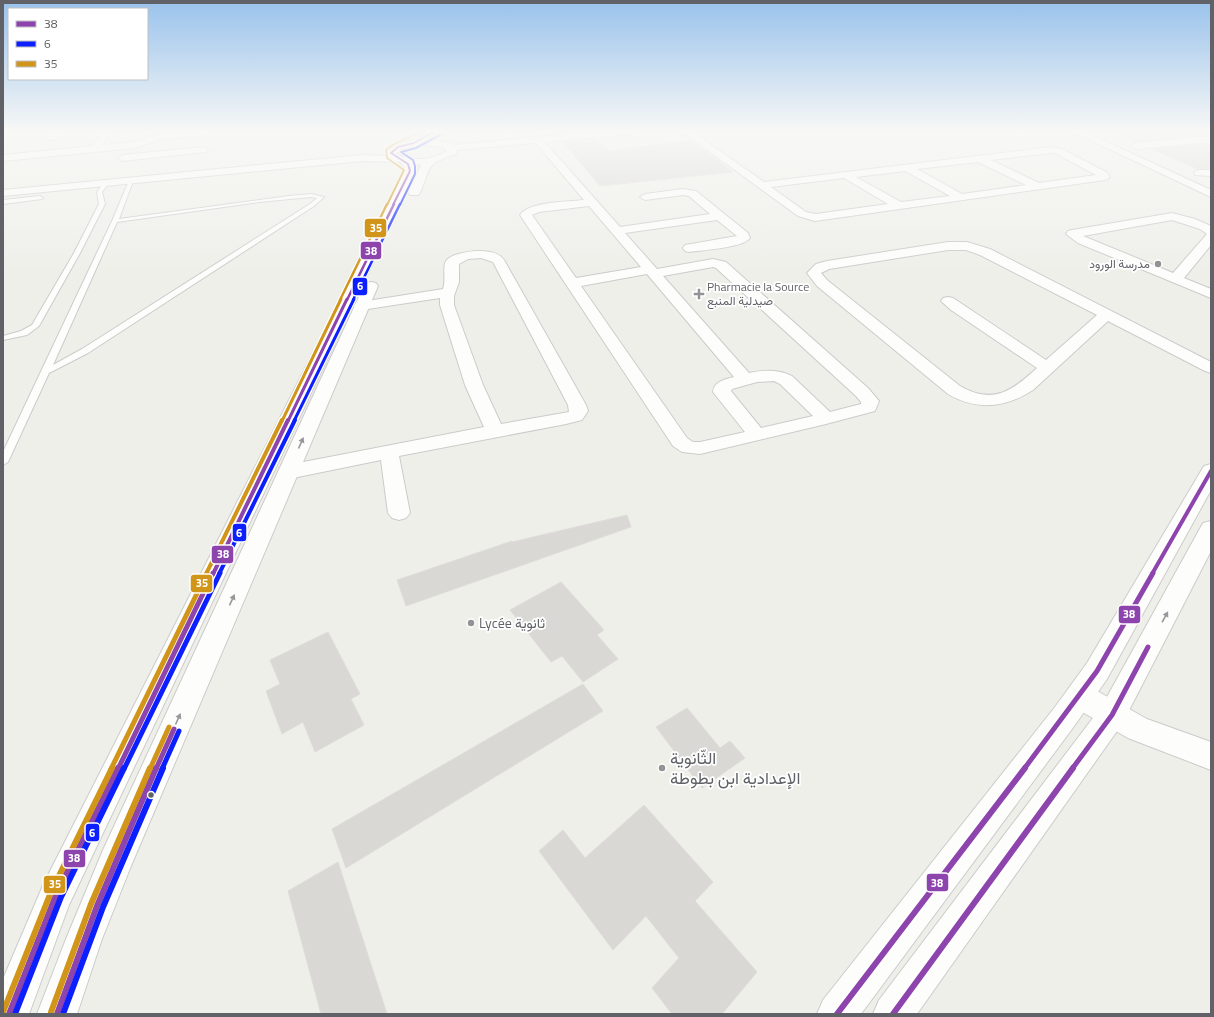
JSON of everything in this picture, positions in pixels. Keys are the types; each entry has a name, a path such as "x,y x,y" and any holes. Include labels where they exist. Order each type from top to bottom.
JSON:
{"street":[{"path":"5,197 131,181 144,177"},
{"path":"9,1014 32,950 72,861 396,203 406,177"},
{"path":"57,1014 84,939 115,862 361,306 420,177"},
{"path":"571,177 746,380"},
{"path":"752,177 802,214 810,217 827,217 1102,177"},
{"path":"763,185 826,177"},
{"path":"850,177 899,206"},
{"path":"924,177 960,197"},
{"path":"1020,177 1037,186"},
{"path":"1175,177 1211,194"},
{"path":"645,197 689,192 740,231 744,236 744,238 738,241 689,248"},
{"path":"573,283 709,263 721,265 870,401 869,407 826,419 694,449 680,442 526,215 528,212 536,210 592,202"},
{"path":"616,231 720,216"},
{"path":"1211,232 1204,226 1172,216 1072,234 1082,240 1211,294"},
{"path":"1176,280 1211,237"},
{"path":"1106,315 1019,392 1005,398 987,401 970,400 954,390 822,284 814,273 821,267 840,263 948,246 967,246 985,252 1211,368"},
{"path":"288,472 496,431 572,418 578,414 579,408 498,260 495,257 484,255 470,256 454,260 451,264 452,282 448,292 447,305 474,385 496,431"},
{"path":"361,306 448,292"},
{"path":"948,301 956,308 1047,368"},
{"path":"756,434 722,392 722,389 726,385 770,375 783,378 826,419"},
{"path":"389,452 399,513"},
{"path":"837,1014 1080,696 1097,671 1211,472"},
{"path":"893,1014 1112,715 1211,529"},
{"path":"1080,696 1138,729 1211,756"}],"lane":[{"path":"3,462 115,221 131,181"},
{"path":"3,338 24,333 35,326 77,253 102,204 98,193 100,188 106,183"},
{"path":"46,372 92,346 312,205 321,197 319,195 307,196 115,221"},
{"path":"5,197 40,198"}],"building":[{"path":"593,177 681,177 600,186"},
{"path":"627,515 631,527 406,606 397,580 512,541"},
{"path":"561,582 604,630 597,635 618,659 583,682 562,656 551,662 510,610"},
{"path":"328,632 360,694 351,699 364,725 315,752 303,722 282,734 266,691 280,684 270,660"},
{"path":"583,684 603,711 346,868 332,829"},
{"path":"687,708 720,748 730,741 745,758 702,788 656,727"},
{"path":"644,805 713,882 695,901 757,972 722,1014 672,1014 652,988 679,958 646,916 613,950 539,851 563,830 585,858"},
{"path":"338,862 387,1014 321,1014 288,891"}],"transit line":[{"name":"35","path":"3,1012 51,892 400,177"},
{"name":"38","path":"9,1014 56,895 407,177"},
{"name":"6","path":"15,1014 61,897 413,177"},
{"name":"38","path":"837,1014 1065,716 1097,671 1211,471"},
{"name":"38","path":"893,1014 1112,715 1148,647"},
{"name":"35","path":"51,1012 63,975 91,904 169,727"},
{"name":"38","path":"57,1014 69,977 97,906 174,729"},
{"name":"6","path":"63,1014 75,978 103,907 179,731"}],"place":[{"name":"مدرسة الورود","path":"1158,264"},
{"name":"Pharmacie la Source صيدلية المنبع","path":"699,294"},
{"name":"Lycée ثانوية","path":"471,623"},
{"name":"الثّانوية الإعدادية ابن بطوطة","path":"662,768"}]}
